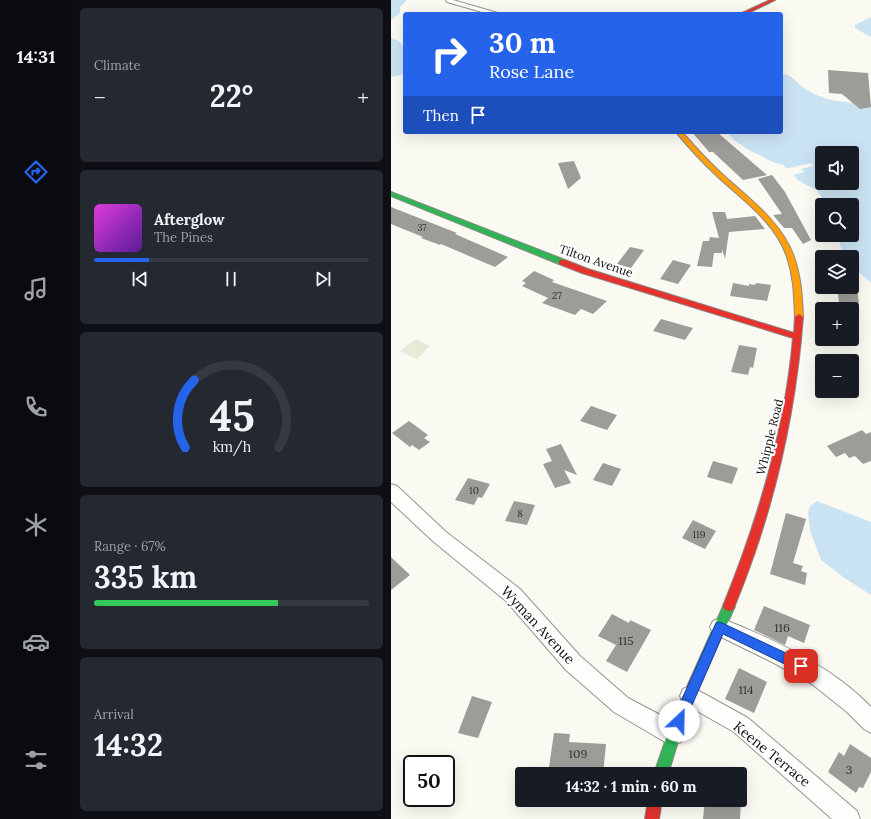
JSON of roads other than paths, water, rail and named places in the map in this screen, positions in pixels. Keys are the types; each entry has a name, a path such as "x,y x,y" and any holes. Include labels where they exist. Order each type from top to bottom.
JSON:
{"main road":[{"path":"746,12 773,0"},
{"name":"Whipple Road","path":"663,767 673,734 720,627 757,527 782,445 794,381 798,336 798,279 795,265 785,246 760,212 706,164 689,147 680,134"},
{"name":"Tilton Avenue","path":"391,194 585,270 798,336"},
{"path":"652,819 654,807"}],"street":[{"path":"449,1 490,12"},
{"name":"Wyman Avenue","path":"391,490 415,516 513,595 573,663 591,680 621,705 673,734"},
{"path":"720,627 815,673 853,703 871,722"},
{"name":"Keene Terrace","path":"690,696 741,725 849,819"}],"water":[{"path":"391,0 407,0 400,7 400,13 391,20"},
{"path":"871,17 871,37 855,28 855,25"},
{"path":"391,38 401,43 403,47 403,74 391,77"},
{"path":"783,74 789,75 801,86 811,92 828,99 845,102 871,101 871,283 859,272 859,250 842,250 839,242 859,242 859,198 822,198 817,190 859,190 859,146 815,146 815,189 799,181 782,164 775,163 747,149 734,140 729,134 783,134"},
{"path":"817,501 871,522 871,595 843,577 821,560 810,530 808,512 810,506"}]}
